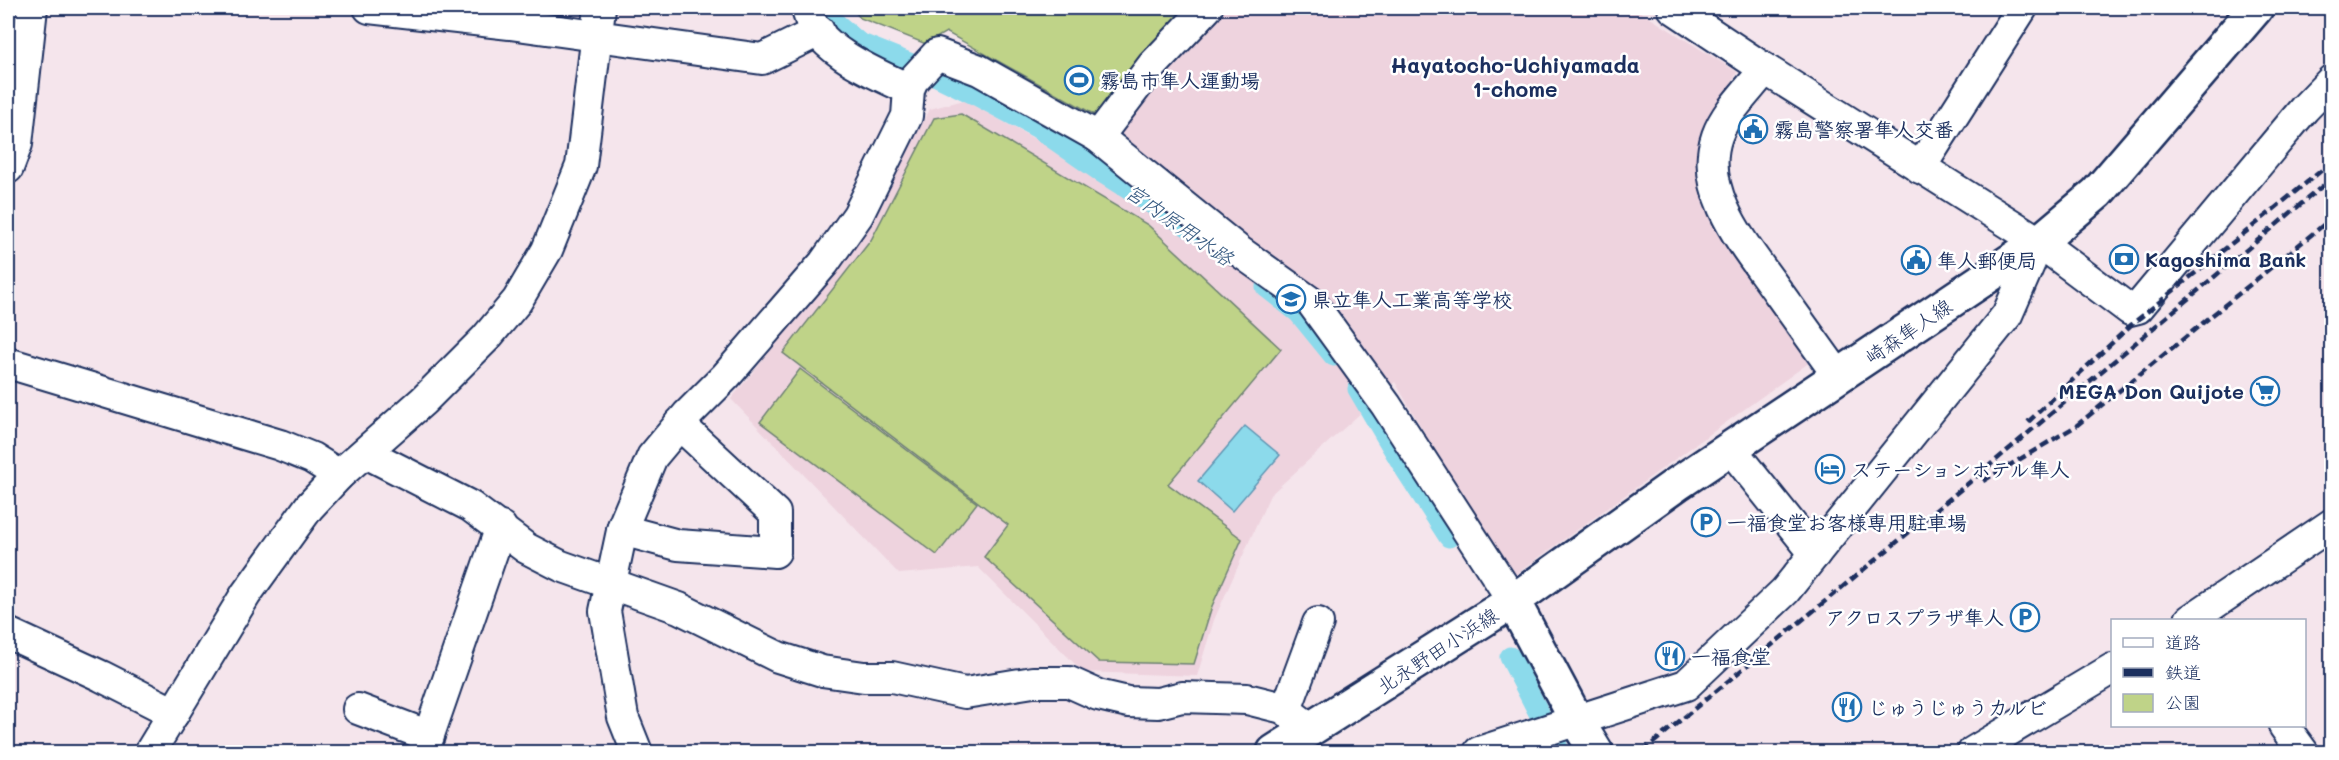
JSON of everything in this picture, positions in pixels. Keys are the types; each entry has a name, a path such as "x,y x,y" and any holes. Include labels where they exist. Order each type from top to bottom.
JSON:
{"main road":[{"name":"崎森隼人線","path":"1513,601 1677,484 2039,242 2097,193 2256,8"},
{"name":"北永野田小浜線","path":"1274,753 1298,720 1513,601 1577,722 1596,753"}],"street":[{"path":"8,168 17,144 32,8"},
{"path":"369,8 510,24 762,59 813,19 845,57 909,89"},
{"path":"150,753 246,594 309,507 339,475 423,401 486,338 517,301 547,250 581,166 600,8"},
{"path":"1098,138 1152,66 1207,8"},
{"path":"1674,8 1765,69 2039,242 2130,310 2138,308 2304,109 2331,80"},
{"path":"1920,168 2022,8"},
{"path":"637,753 623,717 605,611 622,530 652,457 679,424 726,376 824,262 858,215 907,116 909,89 913,80 937,54 979,70 1098,138 1199,216 1239,251 1312,303 1386,405 1513,601"},
{"path":"1765,69 1727,118 1718,134 1714,161 1720,198 1732,226 1839,377"},
{"path":"1479,753 1686,685 1785,591 2007,315 2039,242"},
{"path":"8,363 280,444 312,458 339,475"},
{"path":"622,530 678,545 775,552 775,513 679,424"},
{"path":"1731,449 1815,554"},
{"path":"366,453 470,506 501,527 526,548 561,566 680,608 778,657 822,671 864,677 892,677 965,693 996,690 1033,682 1069,682 1098,695 1128,702 1158,703 1182,698 1247,699 1298,720 1318,622"},
{"path":"2205,616 2331,524"},
{"path":"358,709 426,744 501,527"},
{"path":"8,633 174,713"},
{"path":"1972,753 2111,670"}],"shaded area":[{"name":"県立隼人工業高等学校","path":"1226,8 1634,8 1737,72 1700,143 1706,203 1810,362 1509,579 1395,382 1270,495 1214,620 1197,676 1083,672 978,567 899,574 731,399 864,236 930,109 964,100 1079,163"}],"green space":[{"name":"霧島市隼人運動場","path":"852,8 1188,8 1095,115 946,32 926,44 860,18"},
{"path":"961,114 1148,225 1281,349 1168,484 1242,539 1212,606 1194,664 1099,662 984,557 1008,525 783,353 871,240 934,118"},
{"path":"800,369 977,503 937,555 760,422"}],"water":[{"path":"1245,426 1280,455 1232,511 1198,481"}],"waterway":[{"name":"宮内原用水路","path":"827,8 831,19 859,43 914,65 1038,128 1103,173 1197,232"},
{"path":"8,187 12,175"},
{"name":"宮内原用水路","path":"1266,287 1299,313 1334,356"},
{"name":"宮内原用水路","path":"1358,389 1449,537"},
{"name":"宮内原用水路","path":"1510,657 1540,715"},
{"name":"宮内原用水路","path":"1555,740 1559,752"}],"railway":[{"path":"2028,422 2131,325 2332,162"},
{"path":"1642,752 1965,486 2332,178"},
{"path":"1983,481 2076,426 2332,218"}],"place":[{"name":"霧島市隼人運動場","path":"1079,80"},
{"name":"霧島警察署隼人交番","path":"1753,129"},
{"name":"Kagoshima Bank","path":"2124,259"},
{"name":"隼人郵便局","path":"1916,260"},
{"name":"県立隼人工業高等学校","path":"1291,299"},
{"name":"MEGA Don Quijote","path":"2265,391"},
{"name":"ステーションホテル隼人","path":"1830,469"},
{"name":"一福食堂お客様専用駐車場","path":"1706,522"},
{"name":"アクロスプラザ隼人","path":"2025,617"},
{"name":"一福食堂","path":"1670,656"},
{"name":"じゅうじゅうカルビ","path":"1847,707"}],"district":[{"name":"Hayatocho-Uchiyamada 1-chome","path":"1515,76"}]}
